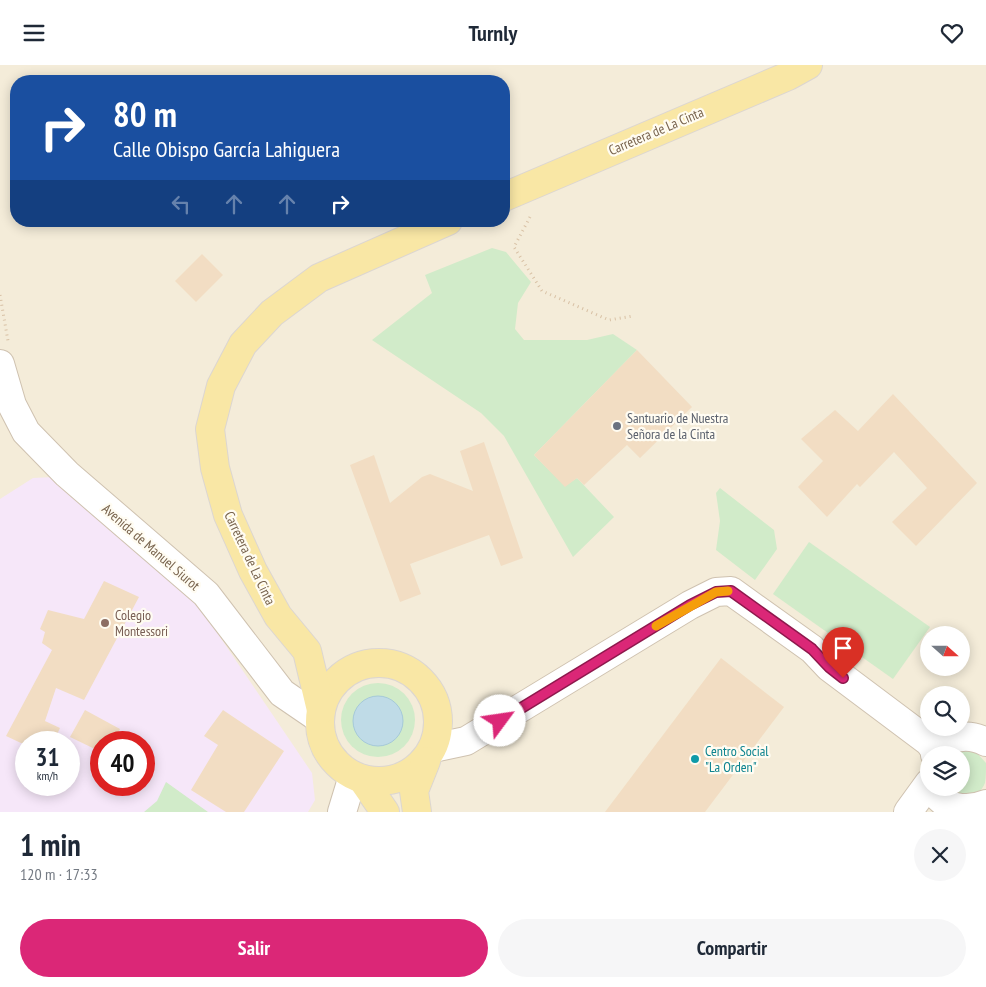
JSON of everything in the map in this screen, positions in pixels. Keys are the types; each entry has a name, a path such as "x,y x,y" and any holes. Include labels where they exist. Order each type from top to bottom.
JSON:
{"main road":[{"name":"Carretera de La Cinta","path":"510,194 788,76 808,65"},
{"name":"Carretera de La Cinta","path":"320,715 307,651 278,616 253,571 228,515 216,468 210,429 221,386 243,343 272,313 319,278 434,227"},
{"path":"307,651 358,667"},
{"path":"385,812 357,778 339,766 328,753 321,737 320,715 328,692 341,677 358,667 379,662 400,666 417,676 430,690 438,707 429,755 414,791 417,812"},
{"path":"357,778 373,782 394,781 411,773 429,755"}],"street":[{"name":"Avenida de Manuel Siurot","path":"0,364 12,405 26,432 67,474 206,594 282,693 320,715"},
{"path":"429,755 466,741 690,605 716,592 731,591 812,649 829,667 929,742 931,746"},
{"path":"941,746 953,738 965,736 978,737 986,742"},
{"path":"342,812 357,778"},
{"path":"908,812 920,795"},
{"path":"918,812 931,807 939,796 967,811 984,807"}],"path":[{"path":"530,217 514,247 542,291 609,320 633,316"}],"shaded area":[{"path":"0,65 986,65 986,812 0,812"},
{"name":"Colegio Montessori","path":"54,477 191,594 312,773 315,800 308,812 0,812 0,499 33,478"}],"green space":[{"path":"492,248 506,252 531,282 518,303 515,329 524,340 587,340 613,334 637,350 534,455 565,486 577,478 614,517 573,557 504,436 481,413 372,340 432,293 425,275"},
{"path":"720,488 774,530 777,549 755,580 716,550 720,521 716,493"},
{"path":"809,542 929,626 920,626 920,641 893,679 773,594"},
{"path":"371,683 385,683 399,689 409,699 415,713 415,727 409,741 399,751 385,757 371,757 357,751 347,741 341,727 341,713 347,699 357,689"},
{"path":"970,750 975,751 986,763 985,783 978,793 970,795"},
{"path":"166,782 208,812 144,812 157,801"}],"water":[{"path":"378,696 392,700 399,707 403,721 399,735 392,742 378,746 364,742 357,735 353,721 357,707 364,700"}],"building":[{"path":"202,254 223,275 196,302 175,281"},
{"name":"Santuario de Nuestra Señora de la Cinta","path":"637,350 692,407 640,458 627,445 584,485 577,478 565,487 534,455"},
{"path":"893,394 977,483 916,546 892,522 927,488 894,452 860,487 857,484 827,517 798,487 823,461 801,439 835,410 858,431"},
{"path":"484,442 523,558 501,566 489,535 410,564 421,594 400,602 350,465 374,455 390,503 422,477 430,474 473,491 460,451"},
{"path":"104,581 139,597 84,700 56,688 45,721 60,728 59,731 15,731 15,740 6,736 52,650 42,643 45,632 40,629 48,610 84,619"},
{"name":"Centro Social \"La Orden\"","path":"721,658 784,707 705,812 605,812"},
{"path":"85,710 120,729 119,731 90,731 90,747 80,742 80,731 73,731"},
{"path":"223,710 284,751 244,812 226,812 191,790 218,745 204,736"}],"slow traffic":[{"path":"656,626 690,605 716,592 728,591"}],"place":[{"name":"Santuario de Nuestra Señora de la Cinta","path":"617,426"},
{"name":"Colegio Montessori","path":"105,623"},
{"name":"Centro Social \"La Orden\"","path":"695,759"}],"route":[{"path":"500,721 690,605 716,592 731,591 812,649 829,667 843,678"}]}
